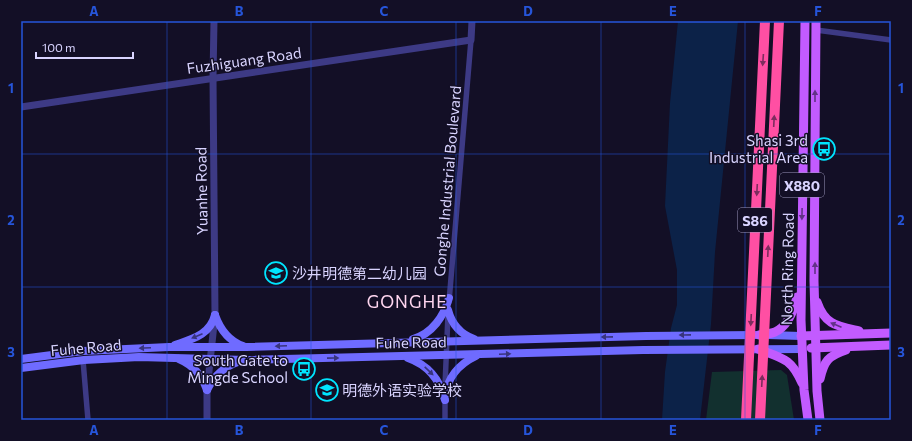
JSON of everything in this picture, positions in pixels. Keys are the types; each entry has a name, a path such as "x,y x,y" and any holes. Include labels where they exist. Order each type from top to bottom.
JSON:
{"highway":[{"name":"S86","path":"746,420 765,21"},
{"name":"S86","path":"760,420 779,21"}],"main road":[{"name":"North Ring Road","path":"805,21 801,336 804,390 808,420"},
{"name":"North Ring Road","path":"816,25 815,296 817,391 820,420"},
{"path":"759,335 774,332 787,322 795,307 801,280"},
{"path":"815,296 822,314 830,322 839,327 872,334"},
{"path":"400,342 419,338 431,329 440,318 449,298"},
{"path":"448,310 452,321 459,330 468,336 483,340"},
{"path":"215,315 225,334 234,342 246,347"},
{"path":"169,347 203,334 211,326 215,315"},
{"name":"Fuhe Road","path":"21,359 83,351 169,347 246,347 723,334 801,336"},
{"path":"801,336 891,334"},
{"path":"802,349 891,345"},
{"path":"817,391 822,369 827,360 835,354 861,346"},
{"path":"758,349 782,358 790,363 796,370 804,390"},
{"name":"Fuhe Road","path":"21,368 83,360 139,358 246,360 647,350 802,349"},
{"path":"445,400 447,387 456,370 471,358 483,355"},
{"path":"400,356 419,363 430,371 441,387 445,400"},
{"path":"174,358 192,367 202,377 207,390"},
{"path":"207,390 214,377 225,367 246,360"}],"street":[{"name":"Yuanhe Road","path":"206,420 207,390 215,315 214,21"},
{"path":"471,40 472,21"},
{"path":"816,25 891,40"},
{"name":"Fuzhiguang Road","path":"21,106 471,40"},
{"name":"Gonghe Industrial Boulevard","path":"445,420 448,310 471,40"},
{"path":"83,360 88,420"}],"green space":[{"path":"781,370 787,375 794,420 706,420 712,372"}],"water":[{"path":"678,21 738,21 715,252 711,324 700,420 662,420 665,372 671,328 677,305 677,270 665,206 670,103"}],"place":[{"name":"Shasi 3rd Industrial Area","path":"824,149"},
{"name":"沙井明德第二幼儿园","path":"276,273"},
{"name":"South Gate to Mingde School","path":"304,369"},
{"name":"明德外语实验学校","path":"327,390"}],"district":[{"name":"GONGHE","path":"407,301"}]}
